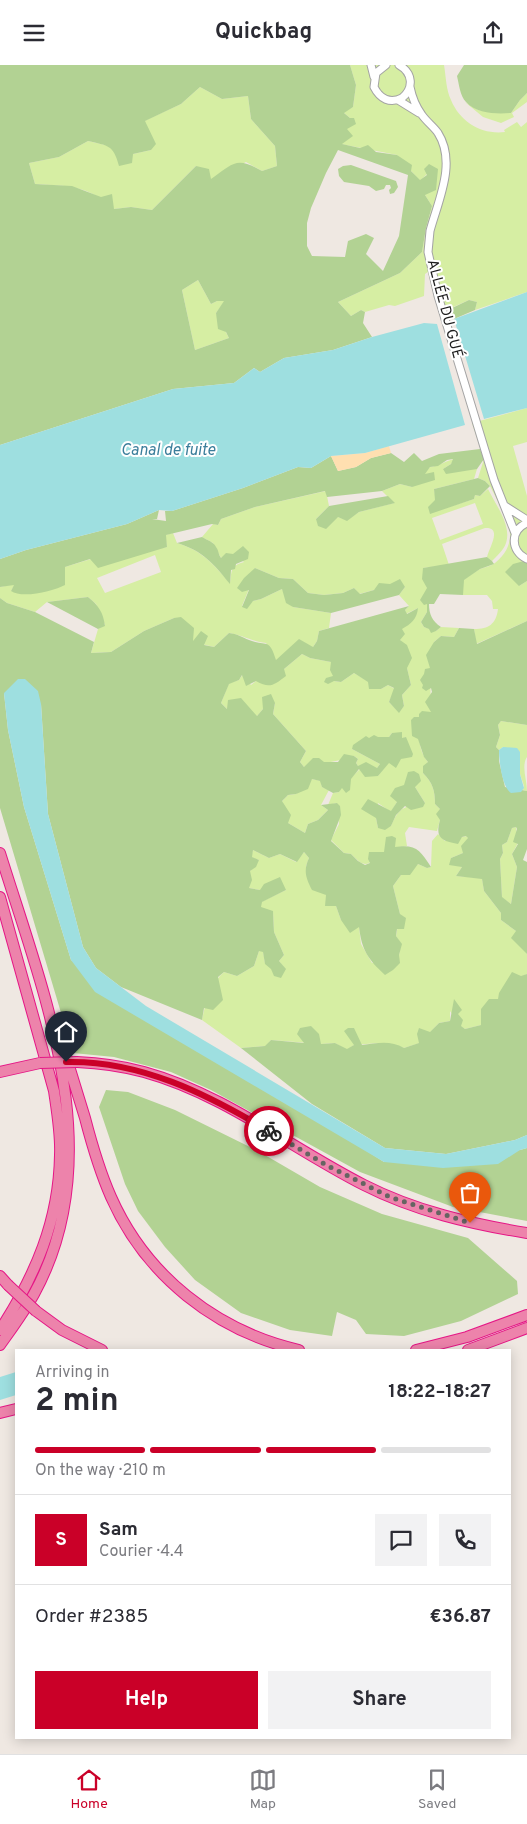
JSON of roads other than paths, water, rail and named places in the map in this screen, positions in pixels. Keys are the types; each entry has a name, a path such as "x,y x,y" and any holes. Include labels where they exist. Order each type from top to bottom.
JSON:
{"highway":[{"path":"0,853 46,1004 69,1116 70,1147 67,1190 59,1227 47,1265 34,1294 0,1345"},
{"path":"0,897 54,1091 60,1155 56,1195 46,1238 29,1281 0,1330"},
{"path":"46,1004 55,1021 103,1178 120,1216 136,1243 172,1283 212,1314 240,1330 294,1349"},
{"path":"0,1072 40,1063 77,1062 119,1066 144,1072 178,1084 216,1101 328,1166 390,1197 454,1219 486,1227 527,1233"},
{"path":"0,1276 36,1311 62,1330 100,1349"},
{"path":"420,1349 467,1337 527,1315"},
{"path":"471,1349 527,1328"},
{"path":"0,1413 15,1409"}],"street":[{"path":"371,65 374,77"},
{"path":"374,77 379,69 386,65"},
{"name":"ALLÉE DU GUÉ","path":"399,65 410,76 410,87 417,107 444,145 447,157 446,169 428,241 429,257 438,296 478,430 499,496 505,506 515,533 515,548 520,555 527,559"},
{"name":"ALLÉE DU GUÉ","path":"374,77 374,87 381,97 390,101 398,100 422,115"},
{"path":"398,100 406,95 410,87"},
{"path":"505,506 527,521 515,533"}],"water":[{"path":"527,292 527,408 484,419 454,319"},
{"name":"Canal de fuite","path":"424,323 437,324 465,425 365,453 331,456 311,468 298,467 243,488 172,511 159,510 127,524 26,550 0,559 0,445 173,389 234,383 254,368 260,372 284,358 333,350"},
{"path":"18,679 25,679 38,691 41,704 48,814 83,947 96,968 146,1006 385,1148 446,1154 515,1140 527,1135 527,1148 520,1150 498,1164 443,1168 384,1162 95,992 71,960 24,807 8,730 4,693"},
{"path":"503,747 517,748 520,752 520,774 524,788 521,792 511,793 505,785 499,755 499,750"},
{"path":"15,1372 15,1395 0,1400 0,1377"}]}
